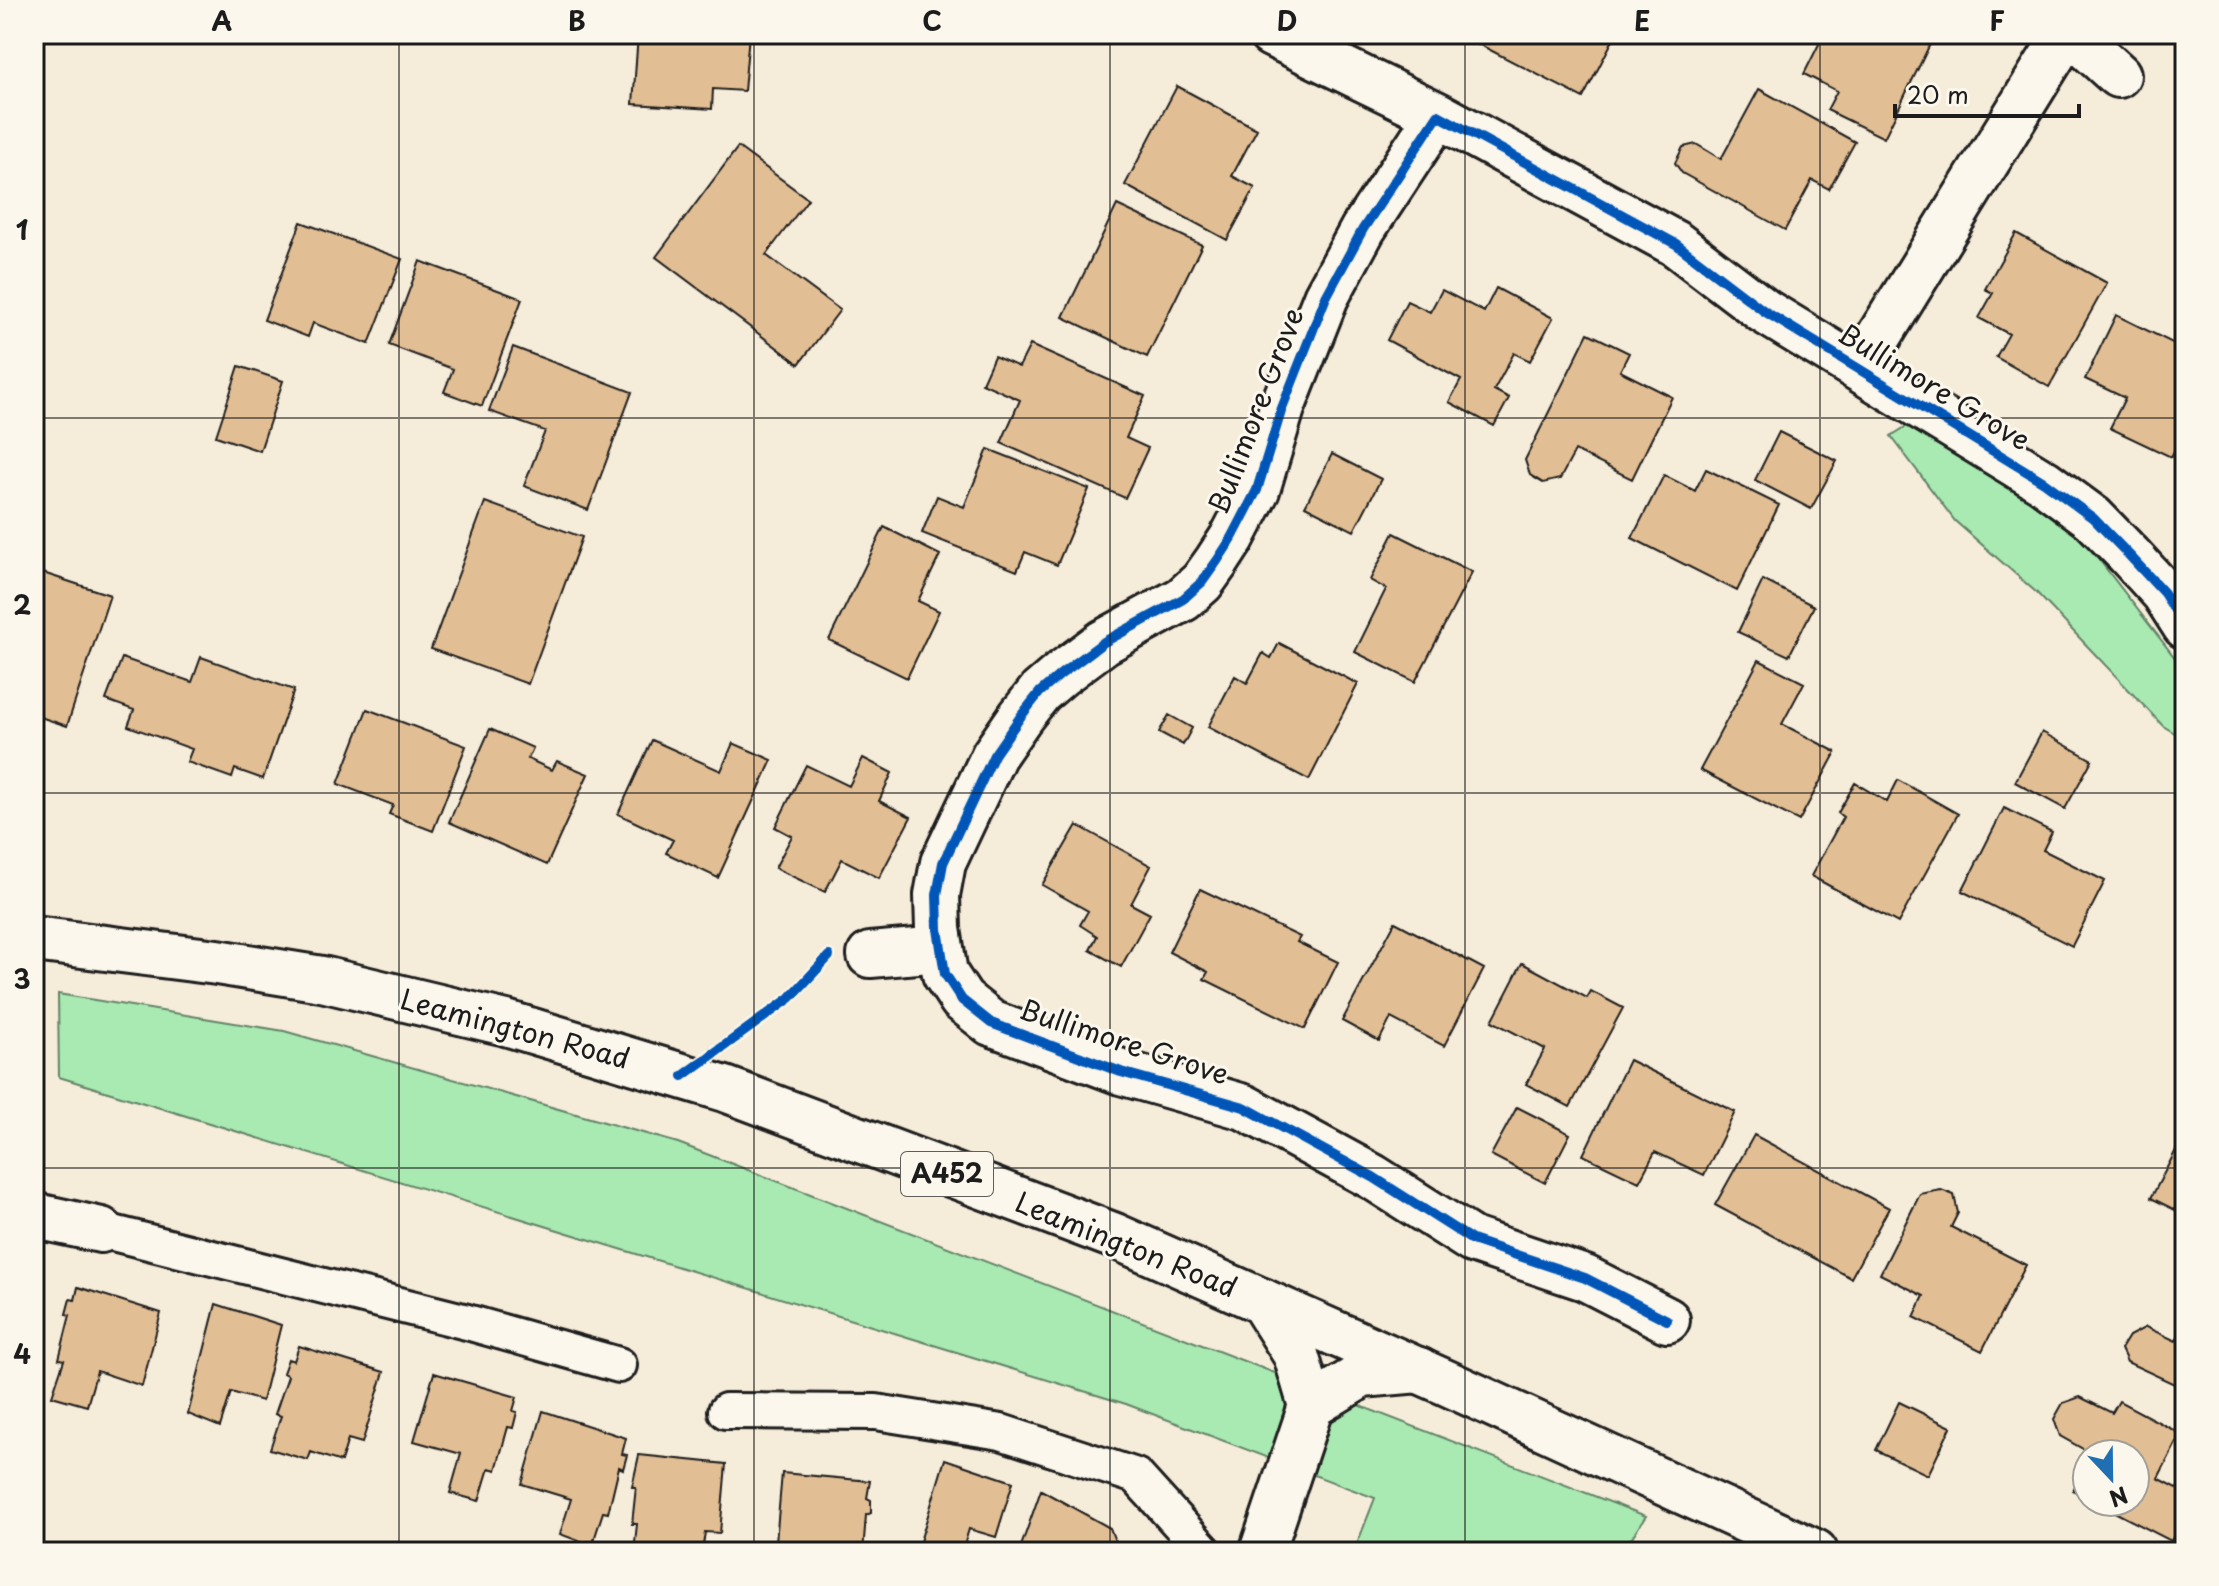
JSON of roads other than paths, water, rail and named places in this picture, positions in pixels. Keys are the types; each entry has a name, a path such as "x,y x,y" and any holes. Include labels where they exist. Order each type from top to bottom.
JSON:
{"street":[{"name":"Bullimore Grove","path":"1271,34 1438,115 1676,244 1764,311 2044,482 2093,518 2164,593 2185,626"},
{"name":"Bullimore Grove","path":"1859,369 2066,34"},
{"path":"2073,34 2118,75"},
{"name":"Bullimore Grove","path":"1438,115 1363,229 1326,297 1282,408 1257,490 1217,561 1202,582 1183,599 1104,642 1040,692 994,755 943,863 937,895 945,974 962,1000 991,1023 1121,1072 1244,1107 1373,1177 1472,1240 1585,1278 1667,1320"},
{"name":"Leamington Road","path":"34,939 322,979 520,1028 683,1076 810,1120 1115,1236 1419,1370 1815,1552"},
{"path":"870,955 941,949"},
{"path":"36,1221 101,1230"},
{"path":"1262,1301 1296,1355 1311,1406 1262,1552"},
{"path":"1311,1406 1362,1375 1419,1370"}],"lane":[{"path":"101,1230 467,1322 619,1365"},
{"path":"726,1411 876,1412 1001,1432 1136,1476 1205,1552"}]}
